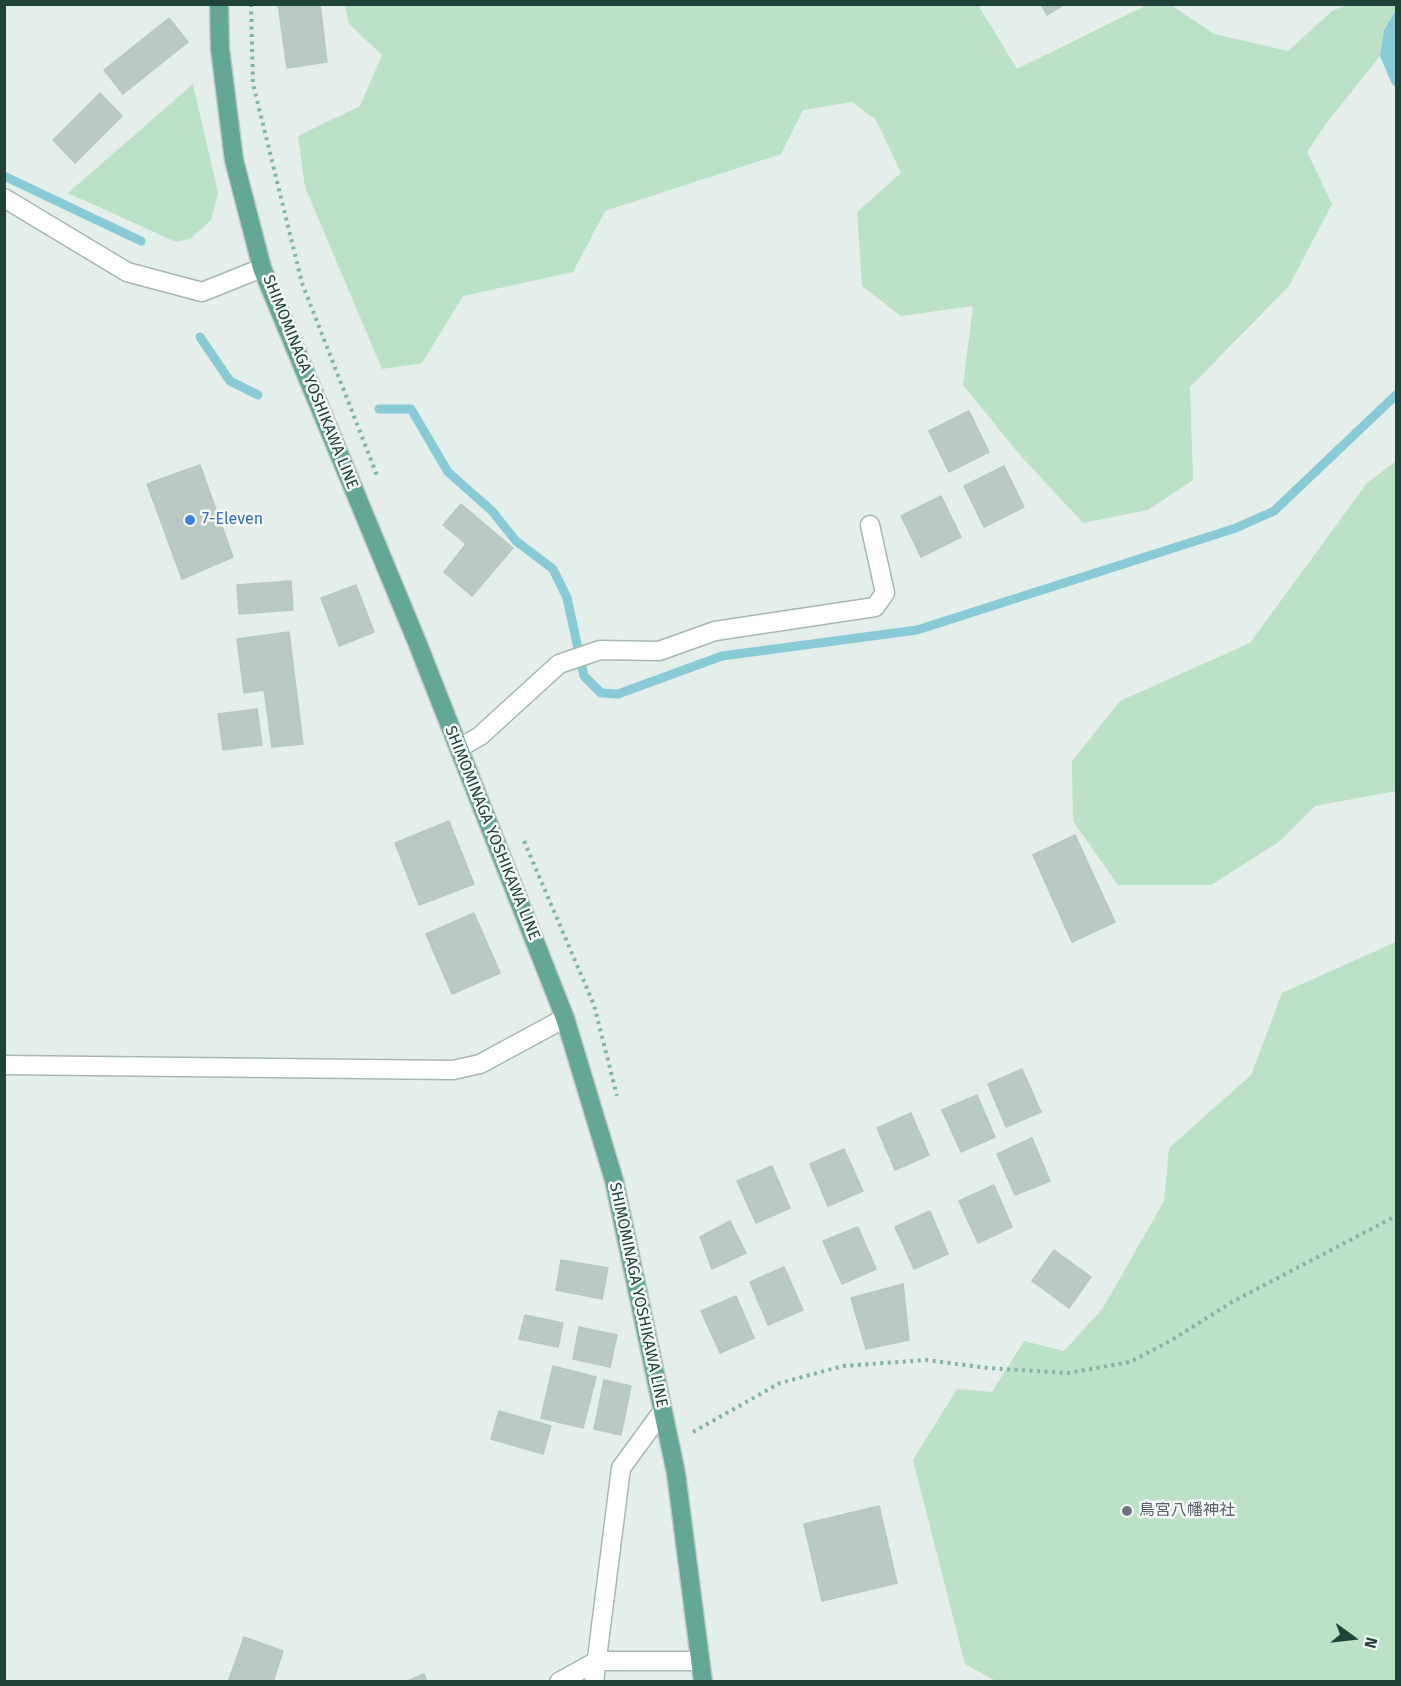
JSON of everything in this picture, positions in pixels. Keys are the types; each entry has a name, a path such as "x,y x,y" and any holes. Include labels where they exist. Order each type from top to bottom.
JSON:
{"main road":[{"name":"SHIMOMINAGA YOSHIKAWA LINE","path":"219,4 220,49 234,160 262,268 417,642 565,1018 614,1180 676,1473 703,1682"}],"street":[{"path":"4,198 127,272 202,292 262,268"},
{"path":"459,748 480,736 559,664 600,650 659,651 715,631 874,607 885,593 870,525"},
{"path":"4,1065 453,1070 480,1064 565,1018"},
{"path":"594,1682 621,1468 662,1412"},
{"path":"559,1682 597,1661 700,1661"}],"path":[{"path":"670,1445 780,1383 843,1366 926,1360 988,1368 1068,1373 1130,1362 1172,1340 1232,1302 1396,1216"}],"green space":[{"path":"345,5 978,5 1017,69 1147,5 1171,5 1214,34 1288,51 1332,11 1347,5 1396,5 1396,10 1384,30 1380,56 1325,125 1307,152 1332,204 1289,286 1190,387 1193,480 1148,510 1083,523 1020,455 963,385 973,306 901,316 862,286 857,212 901,173 876,120 852,102 803,110 781,154 605,211 573,272 463,296 422,363 382,369 305,187 298,136 360,106 382,55 349,24"},
{"path":"193,84 218,193 211,220 190,239 176,242 68,193"},
{"path":"1396,461 1396,791 1315,806 1280,841 1211,885 1118,885 1073,821 1072,761 1120,701 1250,643 1367,483"},
{"path":"1396,942 1396,1681 998,1682 965,1664 913,1460 957,1389 992,1392 1024,1341 1064,1351 1103,1308 1164,1201 1169,1148 1251,1075 1282,993"}],"water":[{"path":"1396,10 1396,87 1392,84 1380,56 1384,30"}],"building":[{"path":"278,4 320,4 327,62 287,68"},
{"path":"1041,4 1065,4 1047,15"},
{"path":"169,18 188,42 123,94 104,70"},
{"path":"100,93 122,116 75,163 53,140"},
{"path":"969,411 989,452 949,472 929,431"},
{"name":"7-Eleven","path":"200,465 233,557 182,579 147,484"},
{"path":"1004,466 1024,507 984,527 964,486"},
{"path":"941,496 961,537 921,557 901,516"},
{"path":"461,504 513,548 472,596 444,572 466,544 443,525"},
{"path":"291,581 293,610 239,614 237,585"},
{"path":"356,585 374,632 339,646 321,598"},
{"path":"289,632 303,744 272,747 264,690 244,693 237,639"},
{"path":"257,709 262,745 223,750 218,714"},
{"path":"449,821 474,884 419,905 395,843"},
{"path":"1075,835 1115,922 1072,942 1033,855"},
{"path":"474,913 500,973 452,994 426,934"},
{"path":"1022,1069 1041,1112 1006,1127 988,1084"},
{"path":"977,1095 995,1137 961,1152 942,1110"},
{"path":"911,1113 929,1155 895,1170 877,1128"},
{"path":"1032,1138 1050,1181 1015,1195 997,1154"},
{"path":"844,1149 863,1191 828,1206 810,1164"},
{"path":"772,1166 790,1208 756,1223 737,1181"},
{"path":"994,1185 1012,1227 978,1243 959,1201"},
{"path":"930,1211 948,1254 914,1269 895,1227"},
{"path":"730,1221 746,1253 712,1269 700,1237"},
{"path":"858,1227 876,1269 842,1284 823,1241"},
{"path":"1054,1250 1091,1277 1069,1308 1032,1281"},
{"path":"561,1260 608,1268 602,1299 556,1290"},
{"path":"784,1267 803,1310 768,1325 750,1282"},
{"path":"903,1284 909,1340 866,1349 851,1298"},
{"path":"736,1296 754,1338 720,1353 701,1311"},
{"path":"525,1315 563,1323 558,1347 519,1339"},
{"path":"579,1327 617,1335 610,1367 573,1359"},
{"path":"553,1366 596,1377 583,1428 541,1418"},
{"path":"604,1380 631,1386 621,1435 594,1429"},
{"path":"499,1411 551,1426 543,1454 491,1439"},
{"path":"879,1506 897,1583 822,1601 804,1524"},
{"path":"244,1637 283,1651 273,1682 228,1682"},
{"path":"424,1674 427,1682 405,1682"}],"waterway":[{"path":"4,176 141,241"},
{"path":"200,337 230,381 258,395"},
{"path":"379,409 411,409 448,472 492,511 516,541 553,569 567,598 584,676 601,693 618,694 722,656 917,630 1236,528 1274,511 1396,395"}],"place":[{"name":"7-Eleven","path":"190,520"},
{"name":"鳥宮八幡神社","path":"1127,1511"}]}
